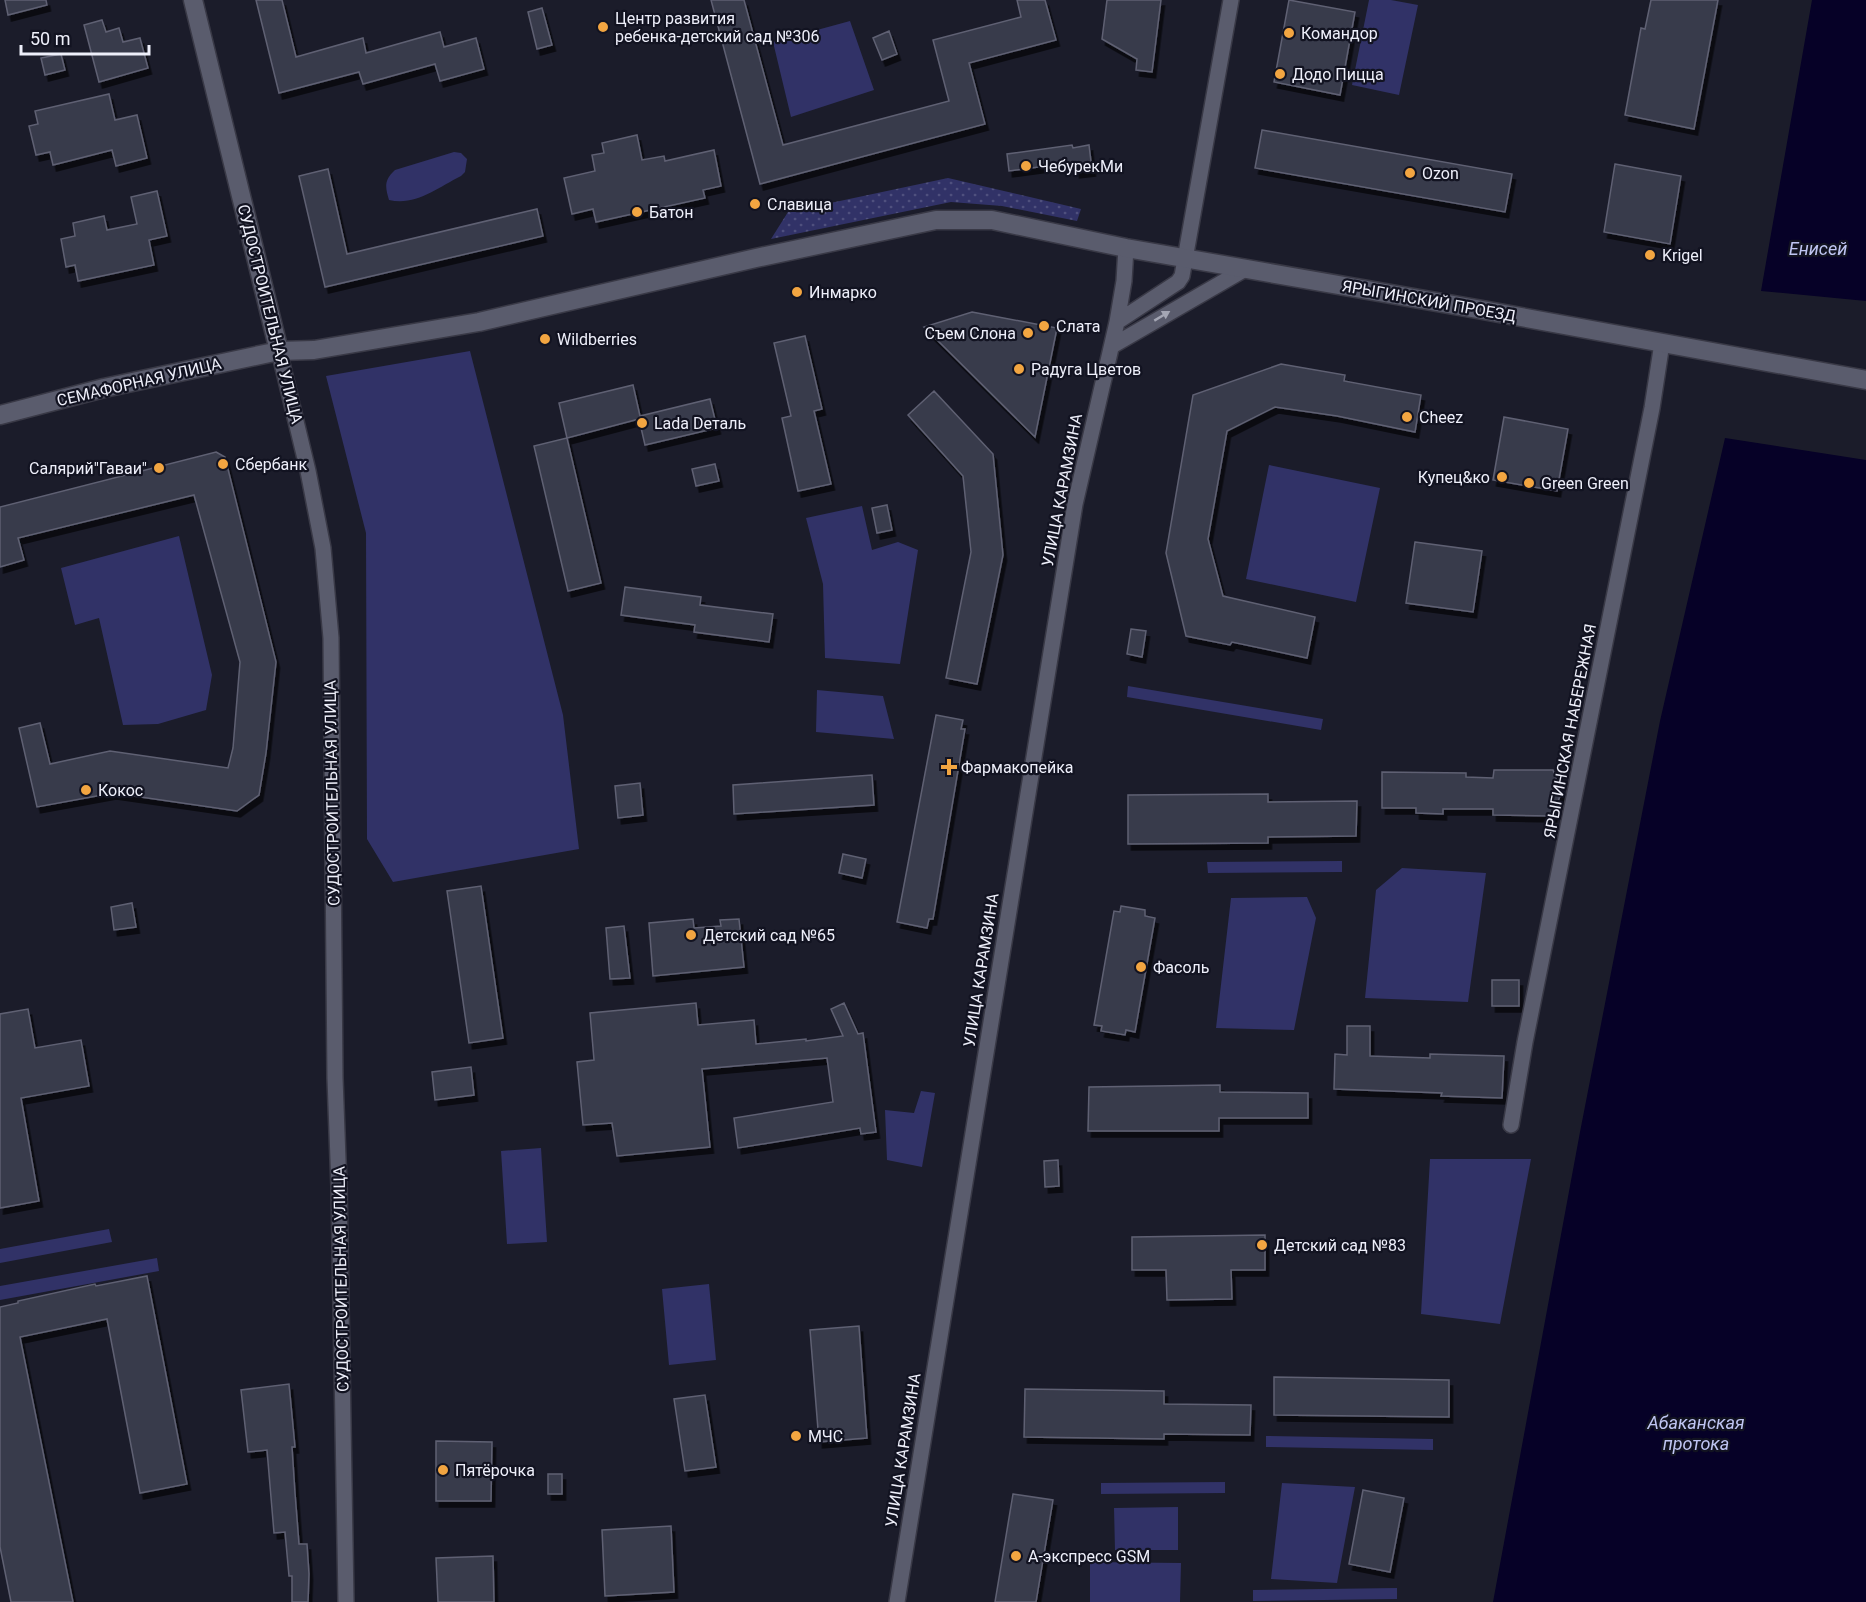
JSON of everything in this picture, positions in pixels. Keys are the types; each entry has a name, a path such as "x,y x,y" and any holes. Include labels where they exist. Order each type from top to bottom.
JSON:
{"main road":[{"name":"СУДОСТРОИТЕЛЬНАЯ УЛИЦА","path":"193,0 279,351"},
{"name":"СЕМАФОРНАЯ УЛИЦА","path":"0,415 104,388 279,351 314,350 479,322 756,258 936,220 992,220"},
{"name":"ЯРЫГИНСКИЙ ПРОЕЗД","path":"992,220 1126,248 1866,380"}],"street":[{"path":"1117,321 1178,282 1182,276 1231,0"},
{"name":"УЛИЦА КАРАМЗИНА","path":"897,1602 1075,504 1117,321 1124,281 1126,248"},
{"path":"1112,345 1247,268"},
{"name":"ЯРЫГИНСКАЯ НАБЕРЕЖНАЯ","path":"1511,1125 1525,1041 1652,408 1662,343"},
{"name":"СУДОСТРОИТЕЛЬНАЯ УЛИЦА","path":"279,351 308,471 323,548 331,638 335,1078 346,1602"}],"shaded area":[{"path":"1369,0 1391,0 1418,5 1399,95 1352,85"},
{"path":"850,21 874,90 791,117 773,42"},
{"path":"454,152 461,153 467,159 465,172 461,176 417,198 389,200 386,184 395,170"},
{"path":"948,178 1081,209 1077,221 1002,206 951,202 771,239 788,212"},
{"path":"470,351 563,715 579,849 393,882 367,839 366,533 326,376"},
{"path":"1269,465 1380,488 1356,602 1246,579"},
{"path":"862,506 872,550 898,542 918,550 900,664 825,658 823,584 806,518"},
{"path":"179,536 212,675 206,710 158,724 123,725 99,618 75,625 61,568"},
{"path":"1128,686 1323,719 1321,730 1127,697"},
{"path":"817,690 883,696 894,739 816,732"},
{"path":"1342,861 1342,872 1208,873 1207,862"},
{"path":"1402,868 1486,873 1468,1002 1365,998 1376,890"},
{"path":"1307,897 1316,918 1294,1030 1216,1028 1231,898"},
{"path":"921,1091 935,1093 922,1167 887,1160 885,1110 914,1113"},
{"path":"541,1148 547,1242 507,1244 501,1151"},
{"path":"1430,1159 1531,1159 1500,1324 1421,1314"},
{"path":"109,1229 112,1242 0,1263 0,1249"},
{"path":"157,1258 159,1271 0,1300 0,1286"},
{"path":"709,1284 716,1360 669,1365 662,1289"},
{"path":"1266,1436 1433,1439 1433,1450 1266,1447"},
{"path":"1225,1482 1225,1493 1101,1494 1101,1483"},
{"path":"1282,1483 1355,1487 1337,1583 1271,1579"},
{"path":"1178,1507 1178,1550 1115,1550 1114,1508"},
{"path":"1090,1562 1181,1563 1180,1602 1090,1602"},
{"path":"1397,1588 1397,1599 1253,1601 1253,1590"}],"water":[{"name":"Енисей","path":"1812,0 1866,0 1866,301 1761,291"},
{"name":"Абаканская протока","path":"1725,438 1866,460 1866,1602 1493,1602 1580,1132 1660,721"}],"building":[{"path":"5,0 46,0 47,5 8,15"},
{"path":"256,0 282,0 296,57 363,38 366,53 440,32 444,47 476,38 484,69 440,81 435,64 363,84 359,72 279,93"},
{"path":"711,0 744,0 783,145 949,101 933,40 1021,17 1017,0 1045,0 1056,40 969,63 985,124 760,184"},
{"path":"1107,0 1161,0 1152,72 1136,70 1137,59 1102,39"},
{"path":"1289,0 1355,12 1340,95 1274,82"},
{"path":"1651,0 1718,0 1694,129 1625,115 1641,28 1645,29"},
{"path":"542,8 552,45 537,49 528,12"},
{"path":"102,20 106,32 119,28 123,42 140,38 148,68 99,82 84,25"},
{"path":"889,31 897,54 882,60 873,38"},
{"path":"61,54 65,70 45,75 41,58"},
{"path":"109,94 115,120 137,115 147,158 116,166 112,150 53,165 50,152 36,155 29,126 38,124 35,111"},
{"path":"1262,130 1512,174 1505,212 1255,168"},
{"path":"637,135 642,160 664,156 665,161 714,150 721,186 703,190 705,198 596,222 593,209 572,214 564,178 595,171 592,155 604,153 602,143"},
{"path":"1072,145 1073,148 1089,145 1092,170 1076,172 1075,162 1009,171 1007,154"},
{"path":"1615,164 1681,176 1670,244 1604,232"},
{"path":"328,169 347,254 537,209 543,236 325,287 299,176"},
{"path":"157,191 167,236 149,240 154,265 78,281 75,265 66,267 61,239 75,236 73,223 104,216 107,230 137,224 131,197"},
{"path":"972,312 1057,328 1035,437 924,327"},
{"path":"805,336 822,409 814,411 831,484 798,491 782,418 791,416 774,343"},
{"path":"1281,364 1345,375 1344,381 1421,395 1415,432 1337,416 1275,407 1227,431 1208,539 1223,596 1315,617 1307,658 1232,642 1230,645 1186,636 1166,553 1193,395"},
{"path":"633,385 640,416 710,399 717,428 645,445 639,419 567,438 559,403"},
{"path":"934,391 993,454 1003,555 977,684 946,678 971,552 963,476 908,415"},
{"path":"1504,417 1568,429 1557,491 1493,480"},
{"path":"567,438 601,583 568,591 534,446"},
{"path":"216,452 225,457 276,662 259,795 237,811 113,793 37,807 19,728 40,723 50,764 110,751 228,768 233,748 240,662 194,495 18,538 24,560 0,567 0,507"},
{"path":"715,464 719,481 696,486 692,469"},
{"path":"887,505 892,530 877,533 872,508"},
{"path":"1415,542 1482,551 1473,612 1406,603"},
{"path":"625,587 701,597 700,605 773,614 769,642 694,632 695,625 621,615"},
{"path":"1131,629 1146,631 1142,657 1127,654"},
{"path":"936,715 963,720 961,729 965,729 933,919 929,919 927,928 897,922"},
{"path":"1494,770 1553,770 1561,793 1553,816 1493,815 1493,809 1443,809 1443,814 1416,813 1416,808 1382,808 1382,772 1466,773 1466,777 1493,778"},
{"path":"872,775 874,805 734,814 733,785"},
{"path":"640,783 643,815 618,818 615,786"},
{"path":"1268,794 1268,802 1357,801 1356,836 1268,837 1268,843 1128,844 1128,795"},
{"path":"843,854 866,859 862,878 839,873"},
{"path":"481,886 503,1038 469,1043 447,891"},
{"path":"132,903 136,927 114,930 111,907"},
{"path":"1121,906 1145,910 1145,916 1155,918 1135,1032 1126,1030 1125,1035 1101,1031 1102,1026 1094,1025 1114,911 1120,912"},
{"path":"693,919 694,928 721,926 720,920 739,919 744,967 653,976 649,923"},
{"path":"624,926 630,978 610,979 606,928"},
{"path":"1492,980 1519,980 1519,1006 1492,1006"},
{"path":"696,1003 698,1025 754,1020 756,1044 843,1036 831,1009 844,1003 858,1034 863,1033 876,1132 861,1134 860,1128 738,1148 734,1118 833,1102 827,1058 702,1069 710,1147 617,1156 612,1123 583,1125 577,1062 594,1060 590,1013"},
{"path":"28,1009 35,1048 81,1040 89,1086 21,1098 39,1201 0,1208 0,1014"},
{"path":"1347,1026 1370,1026 1370,1056 1430,1058 1430,1054 1504,1056 1502,1098 1334,1089 1335,1054 1347,1055"},
{"path":"471,1067 474,1095 435,1100 432,1072"},
{"path":"1220,1085 1220,1092 1308,1093 1308,1118 1219,1118 1219,1131 1088,1131 1089,1087"},
{"path":"1058,1160 1059,1186 1045,1187 1044,1161"},
{"path":"1265,1235 1265,1270 1231,1270 1232,1299 1167,1300 1166,1270 1132,1270 1132,1237"},
{"path":"147,1276 187,1484 140,1493 107,1319 20,1337 73,1602 11,1602 0,1547 0,1307 95,1284 96,1286"},
{"path":"859,1326 867,1438 819,1442 810,1330"},
{"path":"1274,1377 1449,1380 1449,1417 1274,1415"},
{"path":"289,1384 295,1447 292,1447 299,1544 307,1544 308,1602 292,1602 292,1576 289,1576 285,1532 274,1533 267,1450 248,1452 241,1390"},
{"path":"1025,1389 1164,1391 1164,1404 1251,1405 1250,1435 1164,1434 1164,1439 1024,1437"},
{"path":"705,1395 716,1467 685,1471 674,1399"},
{"path":"436,1441 492,1442 491,1501 436,1501"},
{"path":"548,1474 562,1474 562,1494 548,1494"},
{"path":"1363,1490 1404,1498 1390,1572 1349,1564"},
{"path":"1013,1494 1053,1500 1036,1602 995,1602"},
{"path":"671,1526 674,1592 605,1596 602,1530"},
{"path":"493,1556 494,1602 438,1602 436,1558"}],"place":[{"name":"Центр развития ребенка-детский сад №306","path":"603,27"},
{"name":"Командор","path":"1289,33"},
{"name":"Додо Пицца","path":"1280,74"},
{"name":"ЧебурекМи","path":"1026,166"},
{"name":"Ozon","path":"1410,173"},
{"name":"Славица","path":"755,204"},
{"name":"Батон","path":"637,212"},
{"name":"Krigel","path":"1650,255"},
{"name":"Инмарко","path":"797,292"},
{"name":"Слата","path":"1044,326"},
{"name":"Съем Слона","path":"1028,333"},
{"name":"Wildberries","path":"545,339"},
{"name":"Радуга Цветов","path":"1019,369"},
{"name":"Cheez","path":"1407,417"},
{"name":"Lada Dеталь","path":"642,423"},
{"name":"Сбербанк","path":"223,464"},
{"name":"Салярий\"Гаваи\"","path":"159,468"},
{"name":"Купец&ко","path":"1502,477"},
{"name":"Green Green","path":"1529,483"},
{"name":"Фармакопейка","path":"949,767"},
{"name":"Кокос","path":"86,790"},
{"name":"Детский сад №65","path":"691,935"},
{"name":"Фасоль","path":"1141,967"},
{"name":"Детский сад №83","path":"1262,1245"},
{"name":"МЧС","path":"796,1436"},
{"name":"Пятёрочка","path":"443,1470"},
{"name":"А-экспресс GSM","path":"1016,1556"}]}
